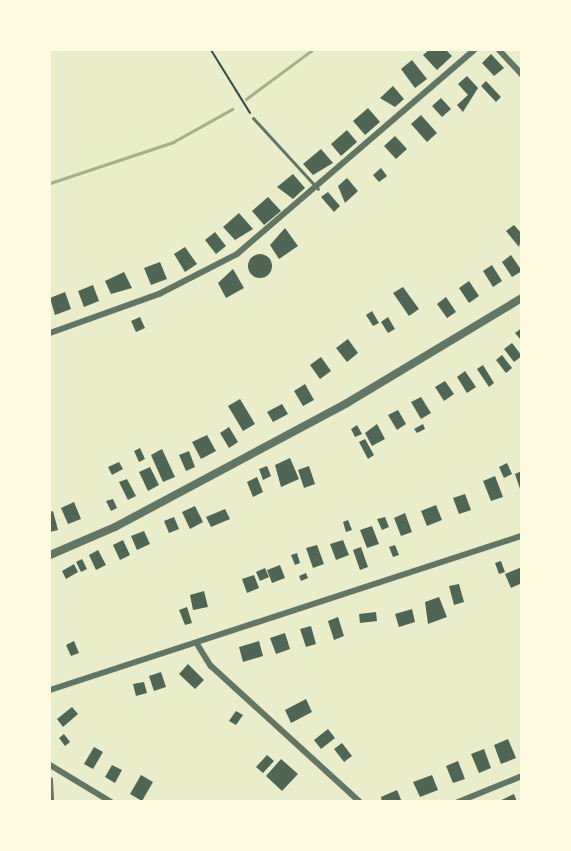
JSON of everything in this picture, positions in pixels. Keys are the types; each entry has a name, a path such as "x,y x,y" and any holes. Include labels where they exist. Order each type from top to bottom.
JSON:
{"street":[{"path":"50,333 196,278 237,254 318,189 474,50"},
{"path":"499,50 522,75"},
{"path":"50,555 115,527 297,430 522,298"},
{"path":"50,690 197,644 522,536"},
{"path":"197,644 211,666 360,801"},
{"path":"50,765 111,801"},
{"path":"458,801 522,776"},
{"path":"50,780 51,801"}],"lane":[{"path":"253,118 318,189"}],"path":[{"path":"211,50 253,118"}],"building":[{"path":"429,50 446,50 452,56 437,70 423,55"},
{"path":"491,54 504,68 494,76 482,63"},
{"path":"412,60 427,79 415,88 401,69"},
{"path":"467,76 478,88 463,112 457,105 468,95 458,84"},
{"path":"486,81 501,97 496,102 481,86"},
{"path":"393,86 404,99 395,107 380,98"},
{"path":"441,98 451,109 442,117 432,106"},
{"path":"368,108 380,122 365,135 353,121"},
{"path":"421,115 437,133 427,142 411,124"},
{"path":"347,130 357,142 341,156 331,144"},
{"path":"395,136 407,149 396,159 384,146"},
{"path":"321,149 333,163 313,175 303,164"},
{"path":"381,168 387,176 379,182 373,175"},
{"path":"293,174 305,188 293,199 277,187"},
{"path":"347,178 358,191 345,203 338,186"},
{"path":"328,192 340,206 334,212 321,197"},
{"path":"268,197 281,211 264,225 252,211"},
{"path":"239,213 253,229 235,240 223,227"},
{"path":"514,225 522,234 519,247 506,231"},
{"path":"285,228 298,246 279,259 270,245"},
{"path":"215,232 226,246 216,254 205,240"},
{"path":"185,247 197,264 185,272 174,254"},
{"path":"260,254 268,258 272,266 268,274 260,278 252,274 248,266 252,258"},
{"path":"511,255 522,271 512,277 502,262"},
{"path":"160,262 167,279 151,285 144,268"},
{"path":"492,265 502,281 493,287 483,271"},
{"path":"233,269 244,288 226,298 218,283"},
{"path":"124,272 132,288 111,294 105,281"},
{"path":"469,281 479,296 469,303 459,288"},
{"path":"93,285 99,301 84,307 78,291"},
{"path":"403,287 419,309 409,316 393,293"},
{"path":"65,292 71,309 55,315 50,298"},
{"path":"446,297 456,312 447,318 437,304"},
{"path":"372,311 379,323 373,326 366,315"},
{"path":"140,317 145,328 136,332 131,321"},
{"path":"388,317 395,329 388,333 381,322"},
{"path":"522,328 522,341 515,333"},
{"path":"348,339 358,353 347,362 336,348"},
{"path":"512,343 522,356 514,362 504,349"},
{"path":"502,355 512,368 506,373 496,360"},
{"path":"321,357 331,371 320,379 310,365"},
{"path":"483,365 494,383 489,387 477,369"},
{"path":"465,371 476,387 467,393 457,377"},
{"path":"445,381 454,394 444,401 435,387"},
{"path":"305,384 314,400 303,406 294,391"},
{"path":"421,397 431,413 421,419 411,402"},
{"path":"240,399 255,424 243,431 228,406"},
{"path":"282,404 288,414 273,422 267,412"},
{"path":"398,410 406,424 397,430 388,415"},
{"path":"377,424 385,439 372,446 365,433"},
{"path":"423,424 425,429 417,433 414,429"},
{"path":"357,425 362,434 355,437 351,429"},
{"path":"229,427 238,442 229,448 220,433"},
{"path":"207,435 216,451 201,459 192,442"},
{"path":"365,439 374,455 368,459 359,442"},
{"path":"140,448 145,459 139,462 134,451"},
{"path":"162,449 175,477 163,482 151,455"},
{"path":"189,451 195,467 186,471 179,455"},
{"path":"290,458 299,479 281,487 275,465"},
{"path":"119,462 123,469 112,475 108,467"},
{"path":"507,463 512,474 504,478 499,467"},
{"path":"267,466 271,476 263,480 259,469"},
{"path":"309,466 315,484 304,488 298,470"},
{"path":"150,467 159,485 148,491 139,472"},
{"path":"522,471 522,492 521,492 515,474"},
{"path":"495,476 503,497 491,501 483,481"},
{"path":"257,477 263,492 253,497 247,482"},
{"path":"127,479 136,496 128,500 119,482"},
{"path":"465,494 471,510 459,514 453,498"},
{"path":"113,499 117,508 111,511 106,501"},
{"path":"74,502 81,519 68,524 61,508"},
{"path":"436,505 442,520 427,526 421,511"},
{"path":"195,506 203,522 190,529 182,512"},
{"path":"225,509 230,519 211,527 206,517"},
{"path":"53,511 58,530 50,532 50,512"},
{"path":"405,513 412,532 401,536 394,518"},
{"path":"174,517 179,529 169,533 164,521"},
{"path":"385,517 389,527 382,530 377,519"},
{"path":"348,520 352,530 346,532 343,522"},
{"path":"372,526 379,544 367,548 360,530"},
{"path":"144,531 150,544 137,550 131,536"},
{"path":"123,540 130,555 120,560 113,545"},
{"path":"343,540 349,555 336,560 330,544"},
{"path":"317,545 324,564 313,568 306,548"},
{"path":"395,545 399,555 393,557 389,547"},
{"path":"361,547 368,567 360,570 353,550"},
{"path":"98,550 106,565 96,570 89,555"},
{"path":"297,553 300,563 295,565 291,555"},
{"path":"82,559 87,569 81,572 76,562"},
{"path":"501,561 505,572 499,574 495,563"},
{"path":"74,564 78,572 66,579 62,571"},
{"path":"280,565 285,578 272,583 267,570"},
{"path":"522,567 522,583 511,588 505,574"},
{"path":"265,568 269,577 260,581 256,572"},
{"path":"306,573 308,578 301,581 299,576"},
{"path":"254,575 259,588 247,593 242,579"},
{"path":"459,584 464,602 454,605 449,586"},
{"path":"204,591 208,607 193,610 190,595"},
{"path":"439,597 447,617 428,624 425,602"},
{"path":"187,607 192,623 185,625 179,610"},
{"path":"412,609 415,622 399,627 395,614"},
{"path":"376,612 377,621 360,623 359,614"},
{"path":"338,617 344,636 334,640 328,621"},
{"path":"311,626 316,644 306,647 300,629"},
{"path":"285,633 290,649 276,654 270,638"},
{"path":"74,641 79,653 71,656 66,645"},
{"path":"259,641 263,656 243,662 239,647"},
{"path":"188,664 204,680 195,689 179,674"},
{"path":"161,672 166,687 154,691 149,676"},
{"path":"144,682 147,693 136,696 133,684"},
{"path":"306,699 312,712 291,723 285,710"},
{"path":"72,707 78,714 63,727 57,719"},
{"path":"236,711 243,715 236,725 229,721"},
{"path":"328,729 335,738 321,749 314,740"},
{"path":"64,734 70,742 65,746 59,738"},
{"path":"508,739 516,758 501,764 494,745"},
{"path":"342,743 352,756 344,762 334,749"},
{"path":"94,747 103,752 93,769 84,764"},
{"path":"484,749 491,768 479,773 471,754"},
{"path":"267,755 274,761 263,773 256,767"},
{"path":"281,759 298,774 282,791 266,776"},
{"path":"458,761 465,779 453,783 446,766"},
{"path":"112,765 122,770 115,783 105,777"},
{"path":"141,775 153,782 142,801 130,794"},
{"path":"432,775 438,790 420,797 413,782"},
{"path":"397,790 402,802 382,802 381,797"},
{"path":"514,794 517,802 497,802"}],"waterway":[{"path":"246,99 312,50"},
{"path":"50,183 173,142 232,109"}]}
